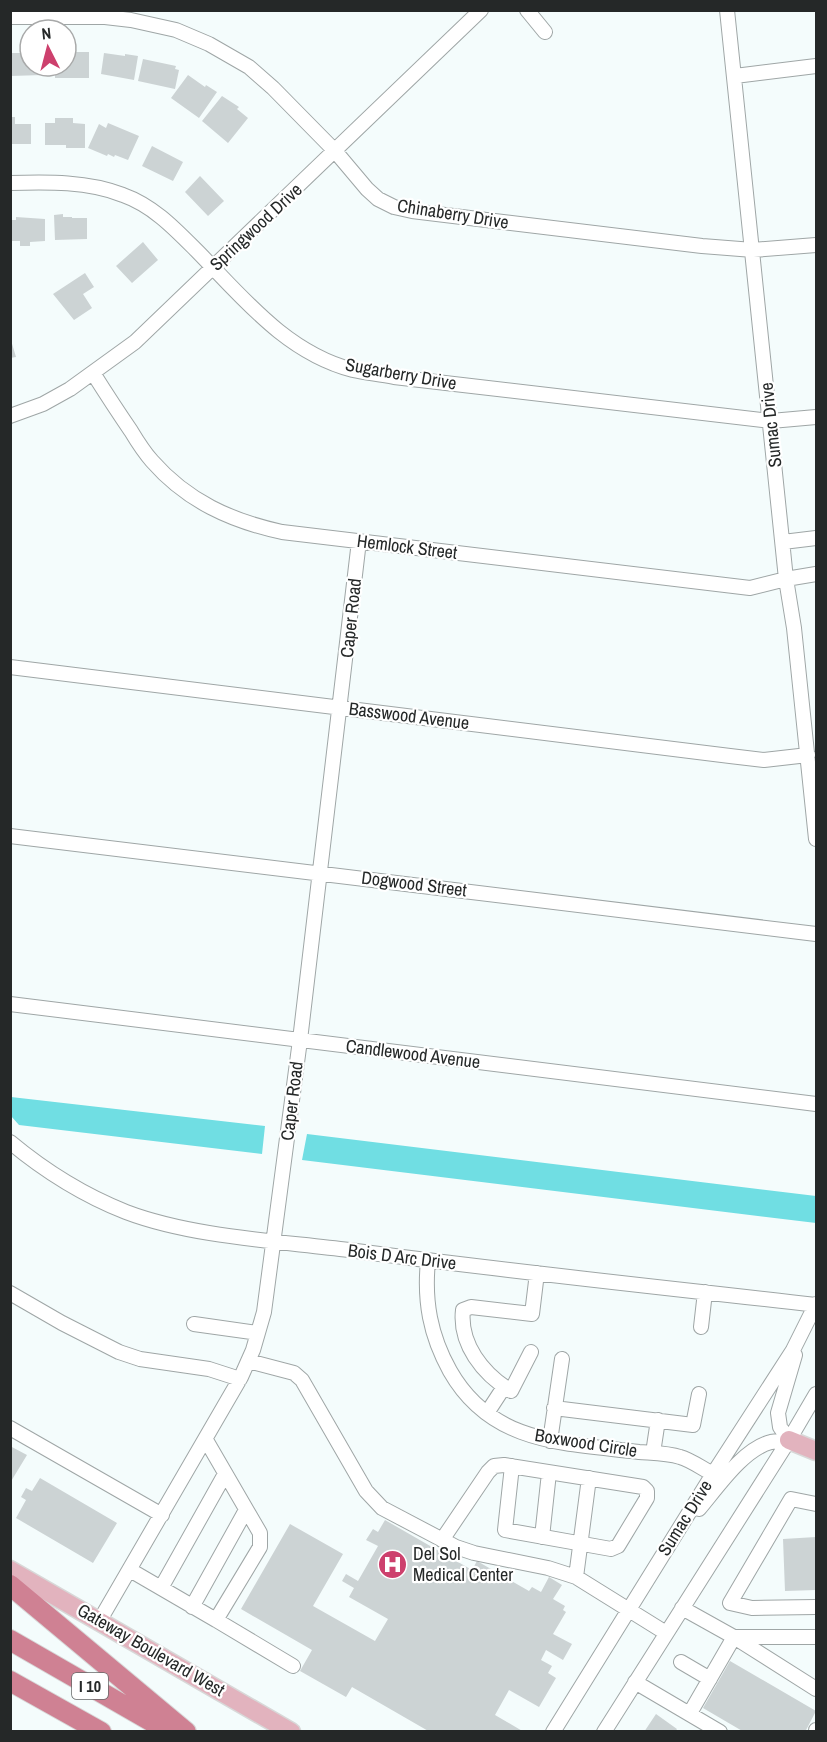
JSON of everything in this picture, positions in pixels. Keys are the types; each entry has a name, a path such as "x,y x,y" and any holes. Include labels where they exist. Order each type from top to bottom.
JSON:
{"highway":[{"path":"10,1586 186,1731"},
{"name":"I 10","path":"10,1640 170,1731"},
{"name":"I 10","path":"15,1685 101,1731"}],"main road":[{"path":"789,1440 816,1451"},
{"name":"Gateway Boulevard West","path":"10,1570 291,1731"}],"street":[{"name":"Springwood Drive","path":"10,416 43,404 93,373 135,342 482,10"},
{"path":"527,10 545,32"},
{"name":"Sumac Drive","path":"727,10 786,579 811,748 816,838"},
{"name":"Chinaberry Drive","path":"10,17 105,17 131,20 176,30 209,44 240,62 265,81 335,152 367,189 394,207 702,246 753,250 816,245"},
{"path":"735,76 816,66"},
{"name":"Sugarberry Drive","path":"10,183 71,183 123,194 147,206 172,225 258,314 285,337 314,354 351,369 405,378 771,421 816,417"},
{"name":"Hemlock Street","path":"93,373 150,459 168,479 193,498 220,513 252,525 282,532 750,588 816,574"},
{"path":"783,542 816,538"},
{"name":"Caper Road","path":"100,1620 240,1379 264,1312 321,873 359,541"},
{"name":"Basswood Avenue","path":"10,667 752,758 764,759 811,748"},
{"name":"Dogwood Street","path":"10,836 816,934"},
{"name":"Candlewood Avenue","path":"10,1004 816,1104"},
{"name":"Bois D Arc Drive","path":"10,1142 36,1163 92,1198 161,1222 206,1232 428,1261 816,1305"},
{"name":"Boxwood Circle","path":"428,1261 427,1308 432,1332 454,1378 472,1400 487,1413 517,1432 550,1441 681,1457 713,1474"},
{"path":"531,1352 511,1391 489,1374 470,1350 462,1321 464,1310 471,1307 532,1314 537,1273"},
{"path":"701,1327 705,1292"},
{"path":"10,1293 119,1352 140,1359 209,1369 240,1379"},
{"name":"Sumac Drive","path":"553,1731 793,1350 816,1305"},
{"path":"194,1324 258,1333"},
{"path":"789,1440 780,1427 778,1413 803,1330"},
{"path":"550,1441 562,1359"},
{"path":"248,1361 294,1373 302,1380 372,1499 382,1508 456,1547 474,1553 548,1568 576,1577 666,1633"},
{"path":"487,1413 504,1387"},
{"path":"554,1408 693,1425 699,1394"},
{"path":"604,1731 816,1394"},
{"path":"653,1453 658,1420"},
{"path":"10,1428 162,1515"},
{"path":"206,1440 261,1537 260,1547 216,1620"},
{"path":"669,1545 735,1468 753,1451 770,1443 789,1440"},
{"path":"442,1540 494,1466 512,1466 643,1486 647,1491 647,1498 618,1546 611,1549 505,1530 512,1466"},
{"path":"542,1537 549,1473"},
{"path":"162,1588 225,1474"},
{"path":"576,1577 589,1478"},
{"path":"816,1504 790,1499 730,1603 752,1608 816,1607"},
{"path":"192,1607 246,1510"},
{"path":"130,1570 293,1666"},
{"path":"682,1608 734,1637 816,1689"},
{"path":"734,1637 816,1637"},
{"path":"690,1713 734,1637"},
{"path":"681,1662 710,1679"},
{"path":"635,1682 720,1731"}],"shaded area":[{"path":"11,1097 265,1126 262,1154 19,1125 11,1116"},
{"path":"307,1134 816,1196 816,1223 302,1160"}],"building":[{"path":"78,52 89,52 89,78 78,78"},
{"path":"10,53 18,53 18,76 10,76"},
{"path":"104,53 138,56 134,80 101,74"},
{"path":"143,59 176,66 175,69 179,70 175,89 138,81"},
{"path":"188,75 217,92 199,118 171,98"},
{"path":"222,96 239,107 237,109 248,118 228,143 202,121"},
{"path":"10,117 15,117 15,124 31,124 31,144 10,144"},
{"path":"55,118 73,118 73,123 85,124 85,148 45,145 45,123 55,123"},
{"path":"108,123 139,136 128,160 115,155 114,157 108,154 107,156 88,148 99,124 106,128"},
{"path":"152,146 183,162 173,181 142,166"},
{"path":"200,176 224,201 208,216 185,192"},
{"path":"63,214 63,217 87,218 87,239 55,240 54,215"},
{"path":"16,217 45,219 45,241 30,242 30,246 20,246 20,241 10,241 10,220 16,220"},
{"path":"143,242 158,260 132,283 116,266"},
{"path":"85,273 94,287 83,294 92,308 74,320 53,294"},
{"path":"10,337 16,357 10,358"},
{"path":"10,1446 27,1455 10,1483"},
{"path":"40,1478 117,1523 93,1563 16,1518 26,1500 21,1497 26,1488 32,1491"},
{"path":"385,1520 472,1570 477,1561 529,1591 532,1587 541,1592 549,1577 562,1585 553,1599 565,1606 563,1610 566,1612 553,1634 572,1644 563,1660 546,1650 541,1660 552,1666 548,1673 556,1678 539,1707 509,1690 495,1715 524,1732 430,1732 352,1687 346,1697 300,1671 312,1650 241,1609 290,1524 343,1554 313,1606 375,1641 388,1619 349,1597 354,1588 342,1581 346,1574 358,1581 378,1546 366,1540 373,1529 378,1532"},
{"path":"816,1537 816,1590 785,1591 783,1539"},
{"path":"730,1661 816,1711 805,1732 744,1732 703,1708"},
{"path":"656,1714 677,1729 675,1732 644,1732"}],"place":[{"name":"Del Sol Medical Center","path":"392,1564"}]}
